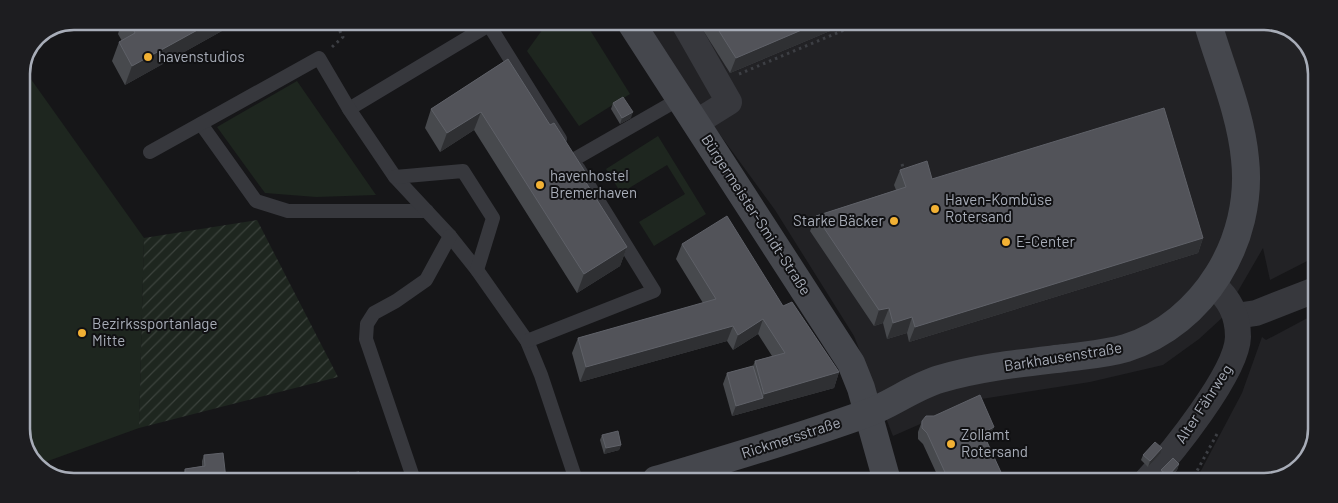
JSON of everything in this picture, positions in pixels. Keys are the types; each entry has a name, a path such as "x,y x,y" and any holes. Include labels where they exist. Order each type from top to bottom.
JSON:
{"main road":[{"name":"Bürgermeister-Smidt-Straße","path":"637,30 851,363 868,413 885,473"},
{"name":"Barkhausenstraße","path":"868,413 938,379 981,369 1105,353 1127,347 1169,326 1188,312 1213,284 1235,241 1244,206 1246,186 1245,158 1239,129 1210,30"},
{"name":"Rickmersstraße","path":"679,473 810,434 868,413"}],"street":[{"path":"688,30 729,102 697,122"},
{"name":"Alter Fährweg","path":"1154,473 1168,458 1216,389 1232,360 1238,339 1236,316 1227,297 1213,284"},
{"path":"1236,316 1256,313 1308,293"}],"lane":[{"path":"349,109 482,30"},
{"path":"493,30 654,291 527,341"},
{"path":"150,152 319,58 349,109 395,177 450,236 477,270 527,341 541,376 574,473"},
{"path":"573,160 681,98"},
{"path":"201,124 256,201 288,211 427,210"},
{"path":"395,177 462,171 493,218 477,270"},
{"path":"412,473 366,338 367,324 374,313 396,301 426,280 450,236"}],"path":[{"path":"319,58 343,36 340,30"},
{"path":"718,83 845,30"},
{"path":"902,164 905,172"}],"shaded area":[{"path":"542,30 590,30 630,94 579,126 527,51"},
{"path":"650,30 1264,30 1278,32 1291,39 1299,47 1306,60 1308,71 1308,261 1270,280 1263,248 1223,317 1199,339 1163,365 1090,382 975,400 893,436 854,336 775,210 699,106"},
{"name":"Bezirkssportanlage Mitte","path":"30,78 144,238 139,428 45,462 33,446 30,432"},
{"path":"297,81 376,195 316,197 265,193 217,127"},
{"path":"658,136 706,214 654,246 639,222 685,194 667,165 621,193 606,169"},
{"path":"257,220 338,377 139,428 144,238"},
{"path":"1308,318 1308,429 1306,443 1299,456 1281,470 1269,473 1200,473 1242,393 1262,337 1266,340"}],"building":[{"path":"134,30 197,30 132,66 119,42 135,33"},
{"path":"718,30 802,30 736,58"},
{"name":"havenhostel Bremerhaven","path":"508,59 550,125 554,123 589,178 585,181 627,247 584,274 481,112 447,133 431,109"},
{"path":"623,97 633,112 622,118 613,103"},
{"name":"E-Center","path":"1164,108 1203,238 915,327 912,317 893,323 889,308 879,310 816,216 906,187 900,170 927,161 932,179"},
{"path":"727,216 783,306 792,302 839,372 764,394 755,361 785,353 763,319 738,335 733,326 586,367 578,338 716,299 682,244"},
{"path":"753,366 763,398 736,406 727,373"},
{"name":"Zollamt Rotersand","path":"980,395 994,427 983,433 1001,473 945,473 927,433 922,428 922,421 926,416 934,416"},
{"path":"618,431 621,445 606,448 602,435"},
{"path":"1155,442 1162,448 1150,461 1143,455"},
{"path":"223,453 225,473 185,473 185,469 205,466 204,455"},
{"path":"1173,458 1179,464 1171,473 1164,473 1161,470"}],"place":[{"name":"havenstudios","path":"148,57"},
{"name":"havenhostel Bremerhaven","path":"540,185"},
{"name":"Haven-Kombüse Rotersand","path":"935,209"},
{"name":"Starke Bäcker","path":"894,221"},
{"name":"E-Center","path":"1006,242"},
{"name":"Bezirkssportanlage Mitte","path":"82,333"},
{"name":"Zollamt Rotersand","path":"951,444"}]}
